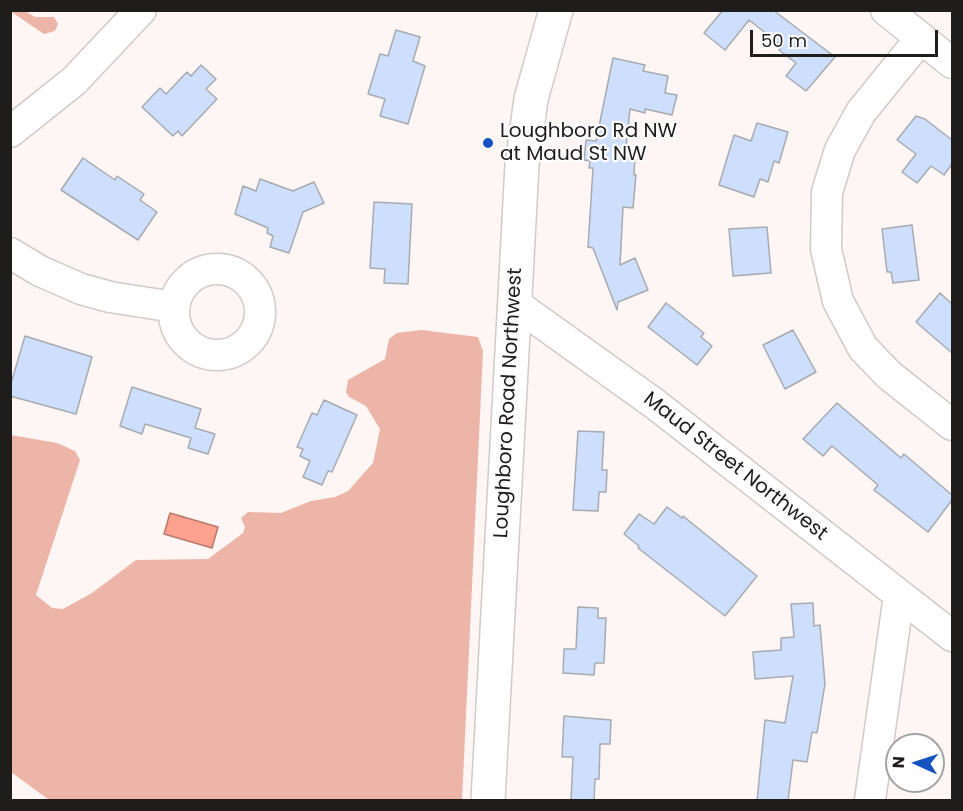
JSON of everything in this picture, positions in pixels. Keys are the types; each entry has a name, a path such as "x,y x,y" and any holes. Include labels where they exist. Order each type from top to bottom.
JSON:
{"main road":[{"name":"Loughboro Road Northwest","path":"488,801 525,132 540,61 556,10"}],"street":[{"path":"10,132 88,68 141,10"},
{"path":"886,10 952,63"},
{"path":"921,38 861,112 840,150 827,192 826,249 838,301 864,348 889,375 952,425"},
{"path":"10,253 40,271 81,289 110,297 174,307"},
{"name":"Maud Street Northwest","path":"514,303 654,404 952,636"},
{"path":"870,801 899,595"}],"shaded area":[{"path":"10,11 25,11 35,17 54,17 58,24 55,31 44,34"},
{"path":"422,330 478,337 483,351 462,800 49,800 11,772 11,435 57,443 75,451 80,460 36,595 52,608 63,609 92,593 136,560 208,559 243,533 245,527 241,518 248,512 281,513 311,501 335,497 348,491 373,463 380,429 366,406 349,397 346,392 348,380 385,359 389,339 397,333"},
{"path":"170,513 218,527 212,548 164,534"}],"building":[{"path":"723,10 773,10 835,57 806,91 786,76 796,63 779,50 782,46 749,20 725,50 704,33"},
{"path":"396,30 420,37 413,61 425,66 408,124 380,116 385,99 368,94 380,54 388,56"},
{"path":"613,58 645,65 643,71 668,76 665,93 677,95 672,115 645,109 645,113 630,109 625,157 635,158 634,175 636,175 633,208 623,207 620,265 635,258 648,290 618,302 617,310 593,248 588,247 593,168 589,168 590,161 584,160 586,140 596,141"},
{"path":"201,65 216,79 206,89 217,99 182,136 178,131 173,136 142,107 160,88 166,94 187,72 191,76"},
{"path":"916,116 925,119 952,140 952,164 944,175 931,166 917,183 902,172 916,154 897,140"},
{"path":"757,123 788,132 779,163 774,161 768,182 760,179 754,197 719,185 734,135 751,141"},
{"path":"83,158 115,180 117,176 144,194 140,200 157,212 138,240 61,190"},
{"path":"260,179 293,191 314,182 324,203 303,212 289,253 270,247 273,236 267,233 268,228 235,214 243,186 256,191"},
{"path":"374,202 412,204 408,284 384,283 385,269 370,268"},
{"path":"912,225 919,280 893,283 891,272 887,272 882,229"},
{"path":"767,227 771,273 733,276 729,229"},
{"path":"940,293 952,304 952,353 916,322"},
{"path":"666,303 704,333 701,337 712,346 697,365 648,327"},
{"path":"793,330 816,372 785,389 763,345"},
{"path":"25,336 92,357 76,414 10,396 10,387"},
{"path":"132,387 201,409 195,428 215,434 208,454 188,448 191,438 145,424 142,434 120,426"},
{"path":"324,400 357,415 332,472 328,471 322,485 303,477 310,461 300,456 303,449 297,447 312,413 317,415"},
{"path":"837,403 901,458 904,454 952,495 952,500 928,532 874,490 878,485 832,446 823,456 803,439"},
{"path":"578,431 604,432 602,470 607,470 606,492 599,492 598,511 573,510"},
{"path":"667,507 682,518 683,516 757,576 725,616 638,548 639,546 624,534 639,514 654,524"},
{"path":"813,603 814,626 820,625 825,684 817,733 812,732 807,762 793,760 788,801 757,801 765,720 785,723 793,676 755,679 753,652 781,650 781,638 794,637 791,604"},
{"path":"578,607 598,608 598,618 606,618 604,663 595,663 594,675 563,673 564,649 576,649"},
{"path":"564,716 611,720 610,744 600,744 599,779 595,779 594,801 571,801 573,757 562,757"}],"place":[{"name":"Loughboro Rd NW at Maud St NW","path":"488,143"}]}
